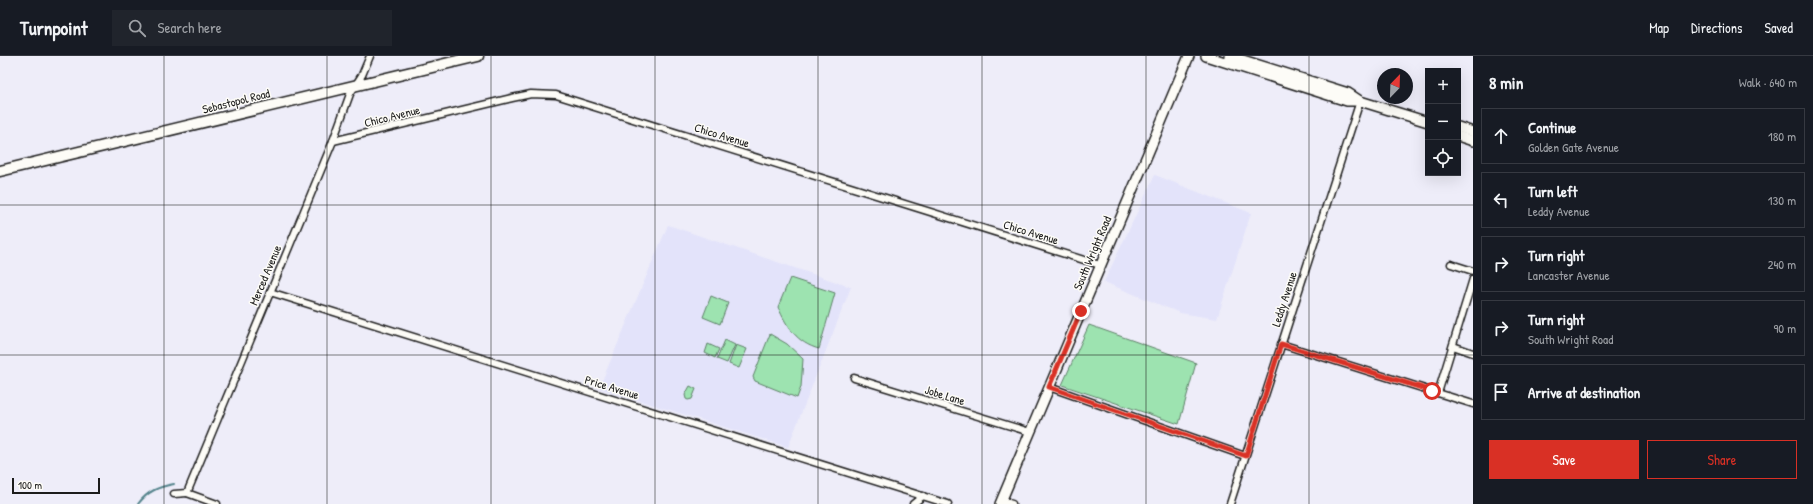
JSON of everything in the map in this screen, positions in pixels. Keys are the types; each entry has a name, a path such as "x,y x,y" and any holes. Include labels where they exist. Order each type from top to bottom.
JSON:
{"main road":[{"name":"Sebastopol Road","path":"0,171 478,56"},
{"name":"South Wright Road","path":"1001,502 1189,56"},
{"path":"1206,56 1347,101 1360,101"},
{"path":"1230,56 1348,93 1360,101 1425,121"},
{"path":"1461,128 1473,132"},
{"path":"1461,137 1473,140"}],"street":[{"name":"Merced Avenue","path":"187,493 333,141 350,94 370,56"},
{"name":"Chico Avenue","path":"333,141 531,94 556,95 1100,265"},
{"name":"Leddy Avenue","path":"1230,504 1360,101"},
{"path":"1450,264 1473,271"},
{"path":"1438,393 1473,279"},
{"name":"Price Avenue","path":"270,292 948,504"},
{"path":"1281,344 1473,404"},
{"path":"1453,346 1473,353"},
{"name":"Jobe Lane","path":"854,378 1030,432"},
{"path":"1049,387 1246,456"},
{"path":"174,494 187,493 217,504"},
{"path":"913,504 923,496"},
{"path":"1001,502 1012,504"}],"shaded area":[{"path":"1155,175 1251,213 1217,319 1180,313 1104,282"},
{"path":"668,225 851,287 788,447 599,388"}],"green space":[{"path":"790,278 835,293 819,349 805,343 794,333 785,321 778,307"},
{"path":"711,296 728,303 720,324 703,317"},
{"path":"1089,325 1196,363 1179,424 1062,385"},
{"path":"770,334 787,344 803,359 801,387 797,398 755,381 753,377"},
{"path":"725,340 735,345 727,363 717,359"},
{"path":"708,344 719,349 715,358 705,353"},
{"path":"736,345 747,349 739,368 729,364"},
{"path":"690,386 696,389 692,399 688,400 686,399 685,395"}],"waterway":[{"path":"138,504 154,490 174,484"}],"route":[{"path":"1081,311 1049,387 1246,456 1281,344 1432,391"}]}
